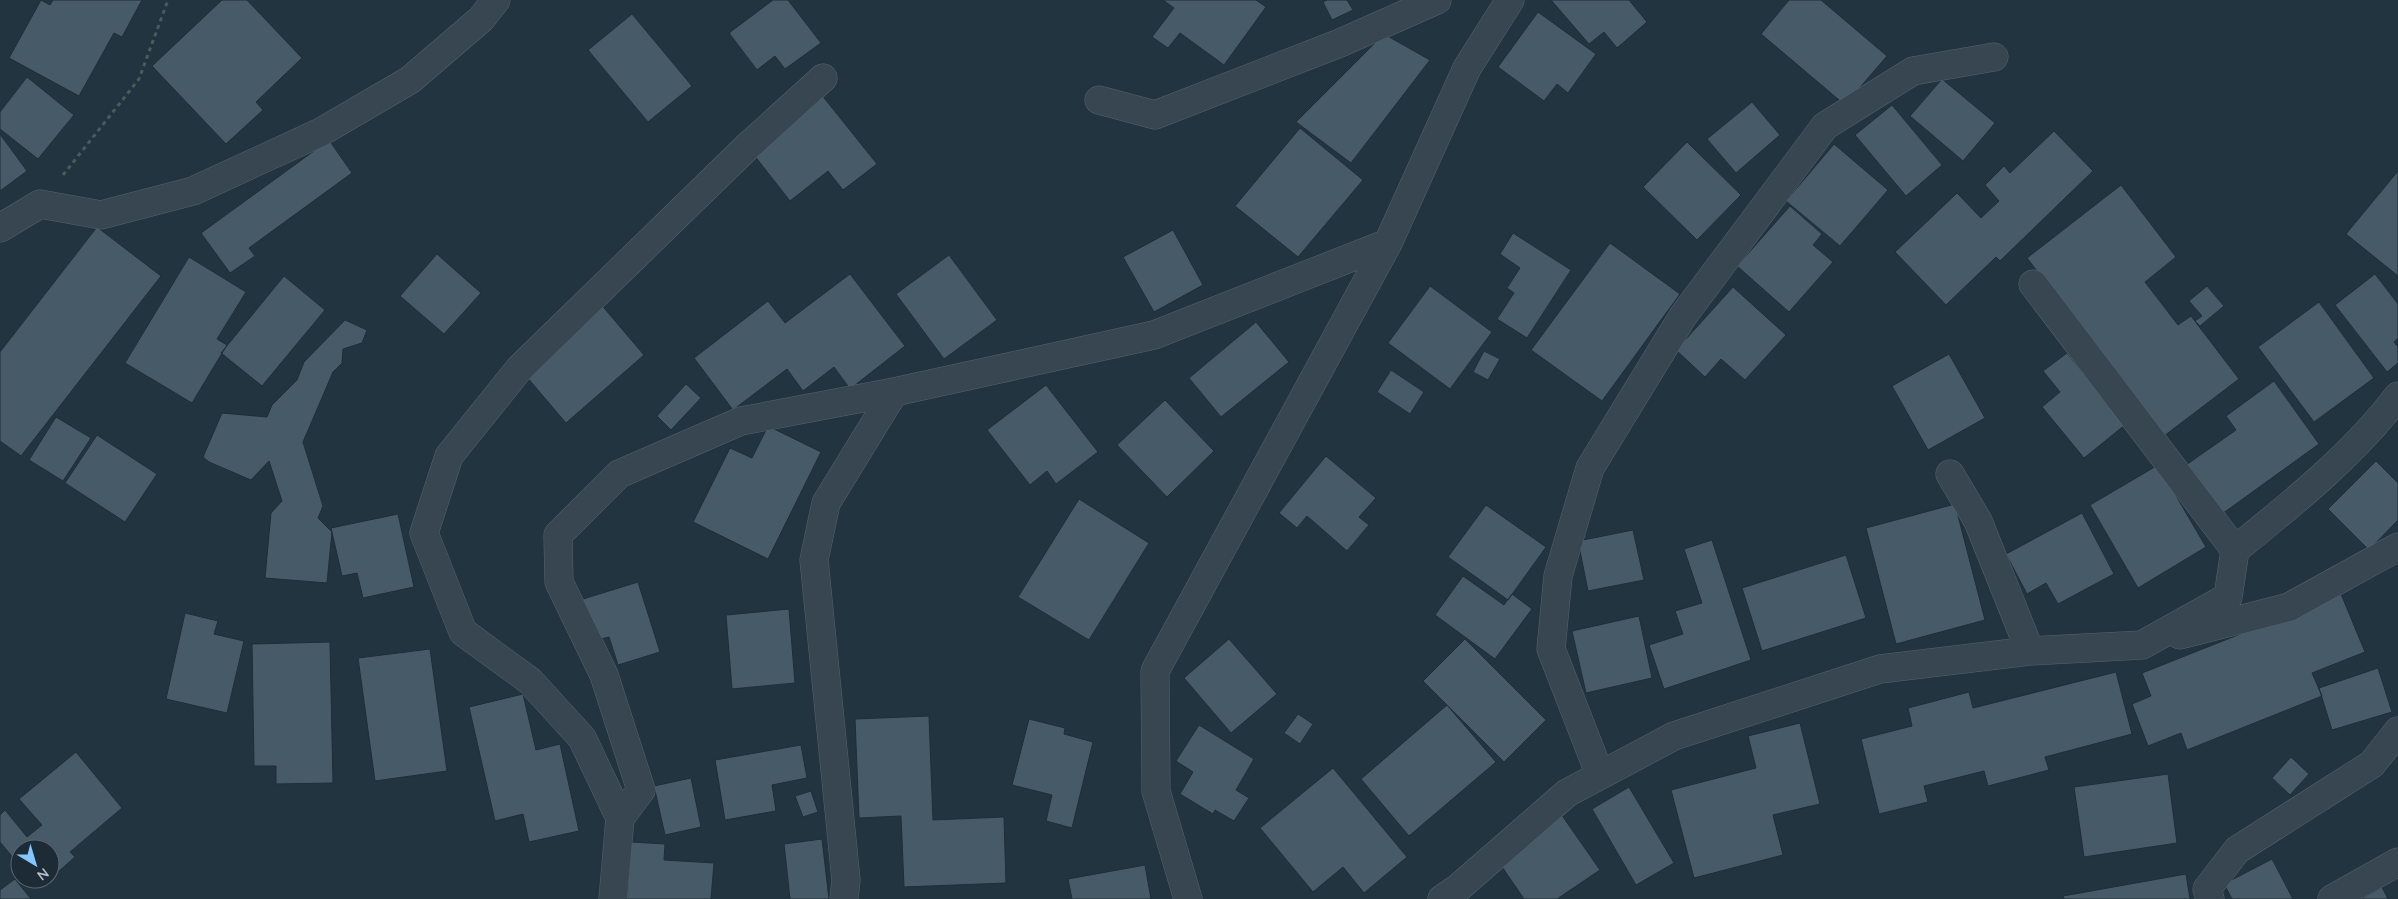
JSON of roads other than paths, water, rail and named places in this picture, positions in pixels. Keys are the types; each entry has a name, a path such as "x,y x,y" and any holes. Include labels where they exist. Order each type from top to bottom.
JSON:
{"street":[{"path":"0,228 40,204 101,216 192,191 321,132 410,80 482,19 496,0"},
{"path":"1099,100 1156,115 1340,43 1437,0"},
{"path":"1188,899 1156,790 1155,671 1388,242 1467,68 1510,0"},
{"path":"1600,775 1551,649 1558,576 1590,468 1684,316 1825,126 1913,71 1994,57"},
{"path":"613,899 620,818 582,738 530,681 463,632 424,533 448,456 519,369 748,146 823,78"},
{"path":"620,818 641,790 604,675 559,582 558,535 619,474 742,421 894,392 1154,336 1388,242"},
{"path":"2033,284 2235,550"},
{"path":"844,899 846,880 814,560 826,504 894,392"},
{"path":"2142,645 2228,597 2235,550 2297,500 2381,418 2398,396"},
{"path":"1950,474 1978,522 2030,651"},
{"path":"1442,899 1458,888 1567,793 1674,736 1880,669 2030,651 2142,645 2289,607 2398,547"},
{"path":"2210,899 2207,889 2237,850 2372,764 2398,731"},
{"path":"2332,899 2398,862"}]}
